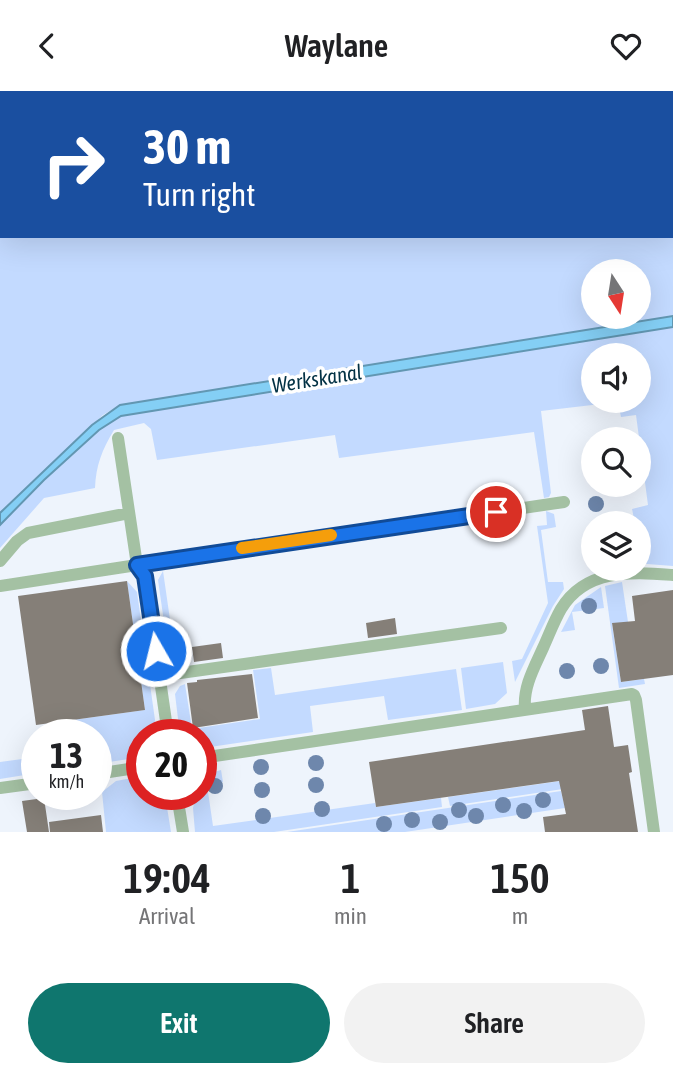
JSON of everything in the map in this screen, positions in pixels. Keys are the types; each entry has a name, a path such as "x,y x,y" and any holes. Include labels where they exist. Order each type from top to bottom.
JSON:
{"lane":[{"path":"118,438 137,565 145,576 166,719"},
{"path":"0,586 564,502"},
{"path":"0,561 17,541 28,533 130,513"},
{"path":"525,709 525,693 532,673 560,610 578,589 597,579 616,574 630,572 673,575"},
{"path":"159,676 501,628"},
{"path":"217,756 634,695 654,832"},
{"path":"0,788 21,785"},
{"path":"179,810 183,832"}],"shaded area":[{"path":"0,238 673,238 673,316 651,320 651,259 581,259 581,329 592,329 120,405 103,415 0,513"},
{"path":"673,327 673,566 651,564 651,511 632,509 648,505 647,497 651,497 651,427 638,427 636,415 621,417 620,413 651,413 651,343 581,343 581,406 541,411 551,493 549,497 544,498 534,432 339,458 335,435 157,460 151,429 144,423 114,430 100,458 95,488 44,498 0,548 0,525 99,430 121,416"},
{"path":"546,511 554,514 556,527 541,530 548,582 563,582 564,589 515,682 512,661 522,659 548,603 537,526 547,525"},
{"path":"163,571 176,661 169,657 158,580"},
{"path":"127,581 137,592 155,719 126,719 126,759 112,762 112,719 80,719 145,710"},
{"path":"622,582 628,622 612,624 621,682 644,679 645,684 619,688 605,586"},
{"path":"601,587 604,608 572,612 575,630 561,632 575,605"},
{"path":"503,662 507,693 495,704 466,709 461,668"},
{"path":"271,668 275,695 456,669 462,710 388,720 384,696 310,706 313,732 217,746 217,725 260,719 253,670"},
{"path":"185,684 190,719 178,719 175,694 180,686"},
{"path":"21,759 21,776 0,779 0,762"},
{"path":"221,770 223,782 217,783 217,771"},
{"path":"582,778 583,786 450,806 448,797"},
{"path":"126,779 126,810 167,810 171,832 106,832 104,810 112,810 112,784"},
{"path":"561,791 565,808 405,832 287,832"},
{"path":"441,798 442,807 274,832 195,832 193,810 211,810 213,826 375,803 376,807"}],"water":[{"name":"Werkskanal","path":"673,316 673,327 121,416 99,430 0,525 0,513 92,425 120,405 592,329 651,329 651,320"}],"building":[{"path":"127,581 145,710 80,719 35,719 18,596"},
{"path":"673,590 673,675 621,682 612,623 635,621 632,596"},
{"path":"395,618 397,634 368,638 366,623"},
{"path":"221,643 223,658 194,662 192,647"},
{"path":"252,674 258,718 217,724 217,719 192,719 187,683"},
{"path":"608,706 614,747 628,745 632,772 629,773 638,832 545,832 543,817 566,814 559,781 376,807 369,762 585,730 582,710"},
{"path":"23,810 46,810 49,832 27,832"},
{"path":"101,815 103,832 50,832 49,822"}],"slow traffic":[{"path":"242,548 331,535"}],"route":[{"path":"156,651 145,576 137,565 496,512"}]}
